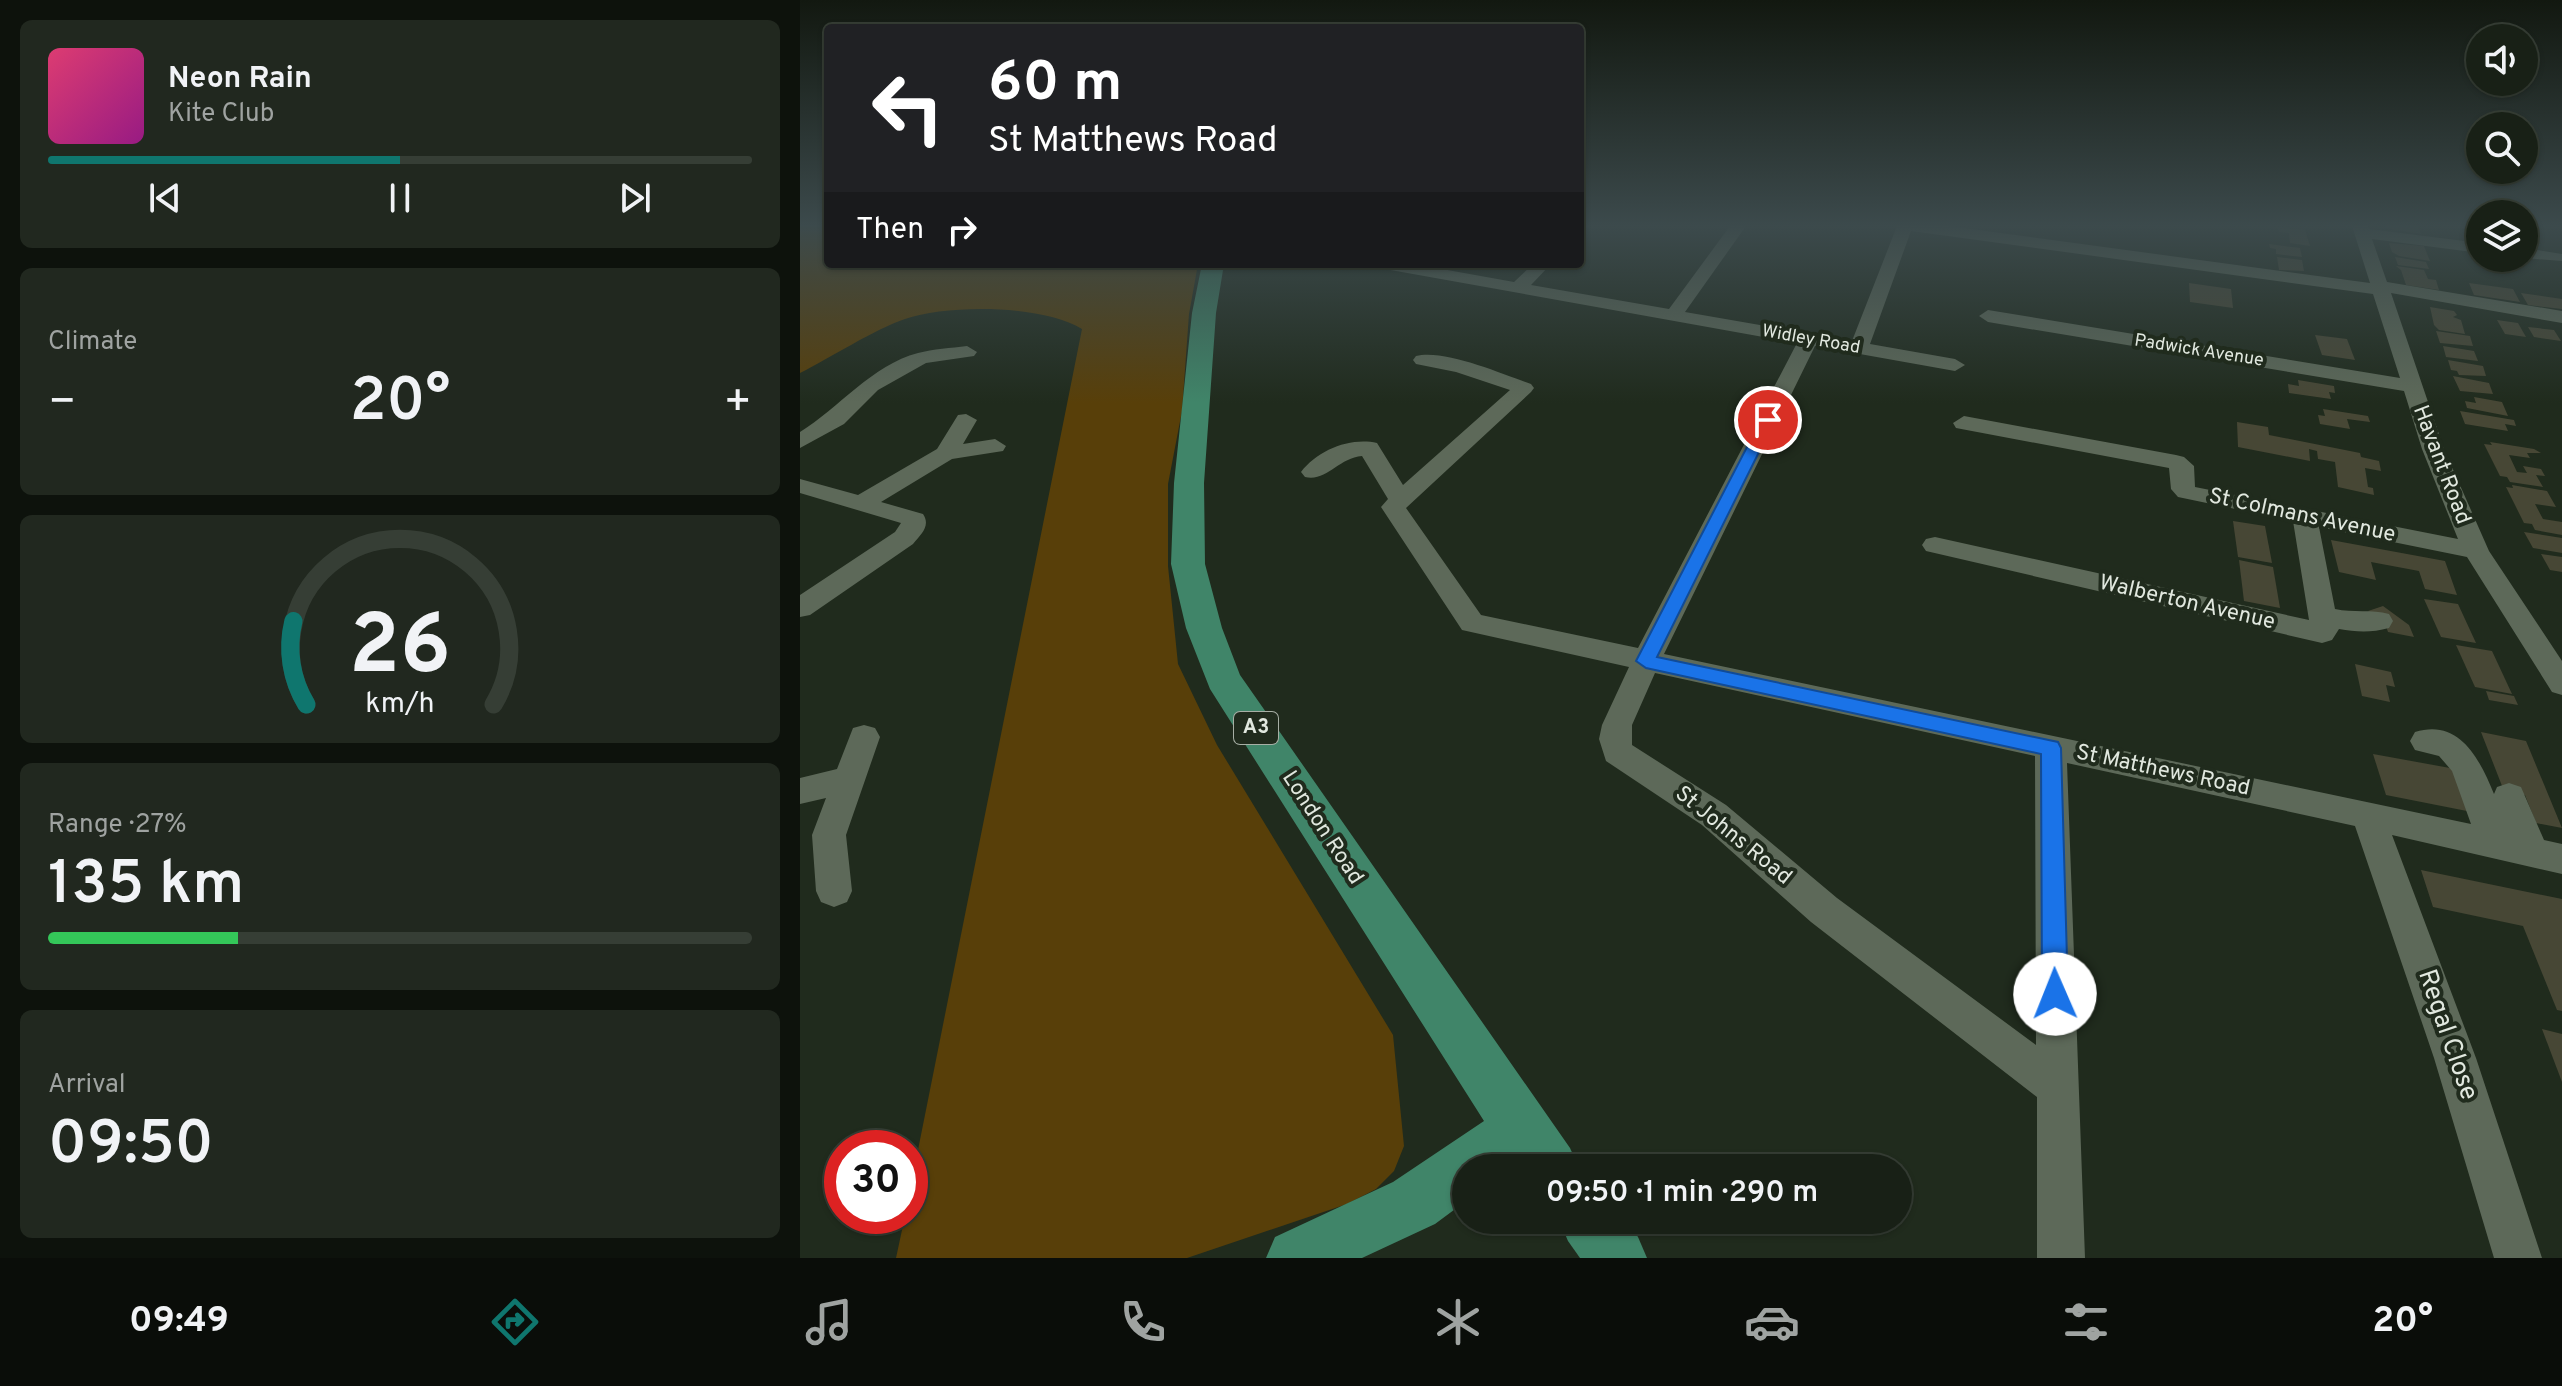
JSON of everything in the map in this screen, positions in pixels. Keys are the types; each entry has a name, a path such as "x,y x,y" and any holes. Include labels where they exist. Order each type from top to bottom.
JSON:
{"main road":[{"name":"London Road","path":"1209,285 1189,483 1188,564 1204,628 1223,679 1536,1148"},
{"path":"1296,1258 1536,1148"},
{"path":"1599,1234 1617,1258"}],"street":[{"name":"Widley Road","path":"1506,285 1955,365"},
{"path":"1674,314 1695,285"},
{"path":"1859,348 1883,285"},
{"path":"2354,285 2562,317"},
{"name":"Havant Road","path":"2378,285 2411,386 2476,551 2492,581 2561,680"},
{"name":"Padwick Avenue","path":"1988,316 2411,386"},
{"name":"St Johns Road","path":"1809,339 1646,661 1617,725 1617,752 1714,815 1824,910 2057,1086"},
{"path":"800,441 836,419 871,386 917,356 967,352"},
{"path":"1313,472 1342,451 1369,448 1401,500 1524,388 1460,367 1423,360"},
{"path":"946,453 966,420"},
{"name":"St Colmans Avenue","path":"1964,423 2176,462 2182,466 2183,489 2186,492 2476,551"},
{"path":"859,505 946,453 995,446"},
{"path":"2227,478 2233,484 2254,491 2255,506"},
{"path":"800,486 914,519 913,528 800,608"},
{"name":"St Matthews Road","path":"1401,500 1393,507 1472,623 2547,856"},
{"path":"2304,515 2322,616 2357,623 2379,621"},
{"name":"Walberton Avenue","path":"1935,545 2315,633 2325,630 2322,616"},
{"path":"834,891 829,835 864,737"},
{"path":"2426,741 2449,746 2466,765 2496,844"},
{"path":"2051,748 2061,1258"},
{"path":"800,791 850,779"},
{"path":"2509,797 2547,856"},
{"name":"Regal Close","path":"2368,815 2455,1058 2518,1258"}],"shaded area":[{"path":"800,285 1194,285 1189,314 1182,411 1168,484 1168,566 1178,664 1217,745 1393,1035 1404,1146 1394,1171 1376,1189 1347,1204 1187,1258 896,1258 901,1234 928,1234 928,1130 922,1130 1082,329 1044,315 970,309 924,314 880,330 800,373"}],"building":[{"path":"2189,285 2201,285 2231,289 2233,308 2190,302"},
{"path":"2406,285 2437,285 2439,290"},
{"path":"2470,285 2513,289 2520,302 2474,295"},
{"path":"2521,293 2562,299 2562,309 2528,305"},
{"path":"2430,307 2454,311 2457,315 2453,317 2461,320 2465,334 2439,330 2434,325"},
{"path":"2497,320 2518,323 2526,337 2505,334"},
{"path":"2528,327 2554,330 2561,341 2534,337"},
{"path":"2436,331 2470,336 2473,346 2440,343"},
{"path":"2315,335 2347,339 2355,360 2322,355"},
{"path":"2443,346 2474,351 2478,361 2446,357"},
{"path":"2448,360 2483,366 2486,376 2459,375 2451,370"},
{"path":"2453,376 2489,383 2493,394 2460,391"},
{"path":"2298,380 2334,386 2335,393 2329,392 2331,399 2289,393 2288,384 2299,386"},
{"path":"2474,397 2502,402 2508,416 2467,408 2465,401 2476,403"},
{"path":"2323,409 2368,416 2370,422 2347,419 2350,429 2320,424 2318,415 2325,416"},
{"path":"2460,411 2514,420 2516,426 2505,424 2508,431 2465,424"},
{"path":"2237,422 2268,427 2269,435 2360,453 2361,457 2379,461 2381,471 2365,468 2368,487 2373,488 2374,495 2338,487 2335,462 2318,459 2317,451 2309,449 2310,461 2238,447"},
{"path":"2490,442 2534,449 2541,453 2527,453 2530,458 2509,455 2517,472 2527,473 2523,466 2541,469 2545,476 2536,475 2543,487 2510,482 2507,477 2500,476 2484,444 2492,445"},
{"path":"2512,485 2547,491 2556,507 2535,504 2543,519 2562,522 2562,535 2535,530 2532,524 2524,523 2506,487 2513,488"},
{"path":"2233,521 2265,526 2272,563 2238,557"},
{"path":"2524,532 2562,538 2562,553 2533,548"},
{"path":"2331,540 2445,561 2457,595 2425,589 2419,571 2371,562 2376,580 2339,572"},
{"path":"2541,554 2562,557 2562,572 2550,570"},
{"path":"2239,560 2273,567 2280,608 2244,601"},
{"path":"2424,599 2458,604 2476,643 2441,637"},
{"path":"2383,606 2409,625 2414,637 2388,632 2385,623 2368,611"},
{"path":"2456,645 2492,651 2512,694 2475,687"},
{"path":"2355,664 2391,672 2395,687 2386,685 2390,702 2362,696"},
{"path":"2486,691 2514,696 2518,705 2489,700"},
{"path":"2481,732 2526,741 2562,828 2536,823 2525,795 2504,791"},
{"path":"2373,754 2461,770 2477,813 2386,795"},
{"path":"2421,870 2562,899 2562,1011 2557,1010 2523,926 2433,907"},
{"path":"2542,1029 2562,1034 2562,1082"}],"route":[{"path":"1768,420 1646,661 2051,748 2055,994"}]}
